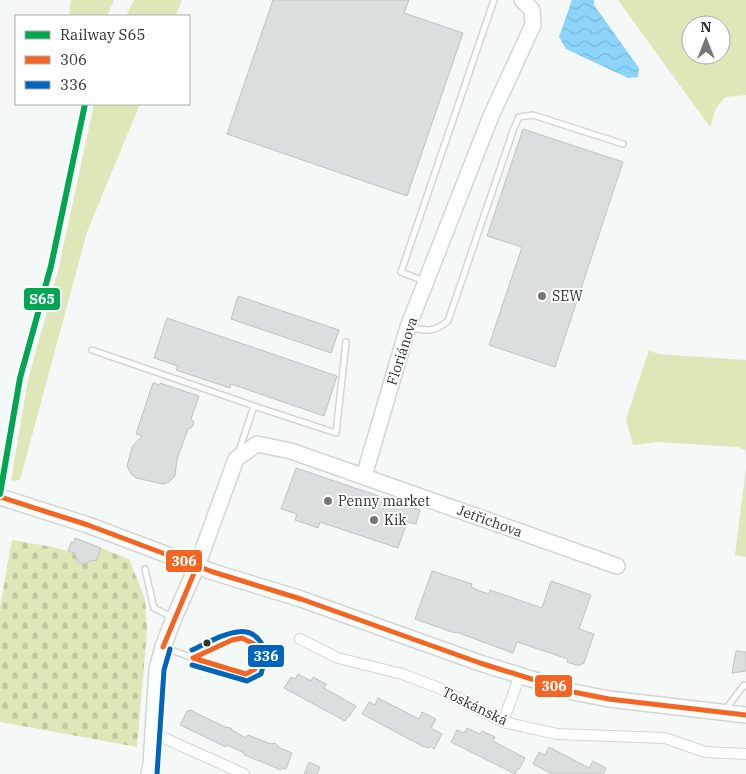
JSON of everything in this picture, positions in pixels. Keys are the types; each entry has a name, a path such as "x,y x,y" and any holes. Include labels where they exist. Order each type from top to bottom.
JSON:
{"street":[{"name":"Floriánova","path":"364,476 408,327 491,116 533,25 532,10 522,0"},
{"path":"149,774 157,669 163,647 197,566 237,459 257,444 291,451 364,476"},
{"name":"Jetřichova","path":"364,476 617,566"},
{"path":"0,497 88,525 197,566 302,599 480,663 573,692 609,699 746,715"},
{"name":"Toskánská","path":"300,639 338,658 402,674 439,688 503,722 557,734 664,738 705,752 746,754"},
{"path":"503,722 520,675"},
{"path":"153,733 244,774"}],"lane":[{"path":"426,282 401,272 494,0"},
{"path":"408,327 424,331 438,329 448,321 519,117 533,115 623,144"},
{"path":"92,350 336,433 346,342"},
{"path":"237,459 254,406"},
{"path":"145,569 154,608 174,618"},
{"path":"163,647 218,668 246,674 255,669 260,655 254,644 242,638 232,640 192,658"},
{"path":"724,711 745,685"}],"green space":[{"path":"71,0 114,0 107,15 69,15"},
{"path":"134,0 182,0 176,15 126,15"},
{"path":"618,0 746,0 746,95 725,97 716,108 710,127"},
{"path":"94,105 140,105 87,232 20,480 11,481 28,380 59,267"},
{"path":"649,350 658,354 746,360 746,457 745,450 738,447 657,442 633,445 626,419"},
{"path":"746,468 746,557 735,555"},
{"path":"12,540 53,547 77,554 78,562 84,564 89,559 96,561 101,548 129,559 145,599 147,630 137,747 0,722 0,607"}],"water":[{"path":"572,0 594,0 594,5 639,68 638,77 628,78 566,49 559,37"}],"building":[{"path":"273,0 409,0 404,13 463,33 407,196 227,134"},
{"name":"SEW","path":"523,129 623,162 555,367 489,345 522,247 487,236"},
{"path":"238,296 339,330 331,353 231,319"},
{"path":"167,318 337,376 324,416 231,384 230,388 176,370 178,366 154,358"},
{"path":"153,383 160,385 160,383 199,396 191,419 194,422 192,427 188,429 177,459 175,476 169,482 163,484 136,478 131,474 127,466 132,447 142,436 136,434"},
{"path":"296,468 420,510 416,524 407,522 398,548 320,522 318,528 295,520 297,514 281,509"},
{"path":"75,538 101,548 96,561 92,560 84,564 78,562 74,553 68,551 71,542 74,543"},
{"path":"432,571 472,584 471,587 480,591 489,594 490,590 542,608 551,581 591,595 579,629 594,634 584,663 576,665 567,662 568,659 517,642 513,653 415,619"},
{"path":"736,651 746,652 746,671 732,673"},
{"path":"298,674 311,681 313,677 326,684 324,688 356,706 349,717 345,721 284,688 291,677 295,679"},
{"path":"378,698 419,719 422,712 436,719 431,728 442,734 434,749 430,746 429,748 422,746 362,714 369,702 375,705"},
{"path":"192,710 225,727 231,728 246,738 248,735 271,744 275,743 280,748 292,753 286,769 282,768 281,770 244,755 244,753 227,745 226,747 180,725 187,711"},
{"path":"467,728 480,734 482,731 495,737 493,741 525,758 515,774 451,742 457,730 464,733"},
{"path":"549,747 589,768 593,761 606,768 603,774 552,774 533,764 539,752 545,755"},
{"path":"309,762 320,767 317,774 304,774"}],"rail line":[{"name":"S65","path":"0,494 20,378 51,266 85,105"}],"transit line":[{"name":"306","path":"0,497 88,525 213,572 301,599 480,663 573,692 609,699 746,715"},
{"name":"306","path":"163,647 197,566"},
{"name":"336","path":"192,650 224,635 245,632 253,635 261,642 266,655 261,674 247,681 192,665"},
{"name":"306","path":"242,638 254,644 259,655 255,669 246,674 193,658 232,640 242,638"},
{"name":"336","path":"157,774 164,670 170,649"}],"place":[{"name":"SEW","path":"542,296"},
{"name":"Penny market","path":"328,501"},
{"name":"Kik","path":"374,520"}]}
